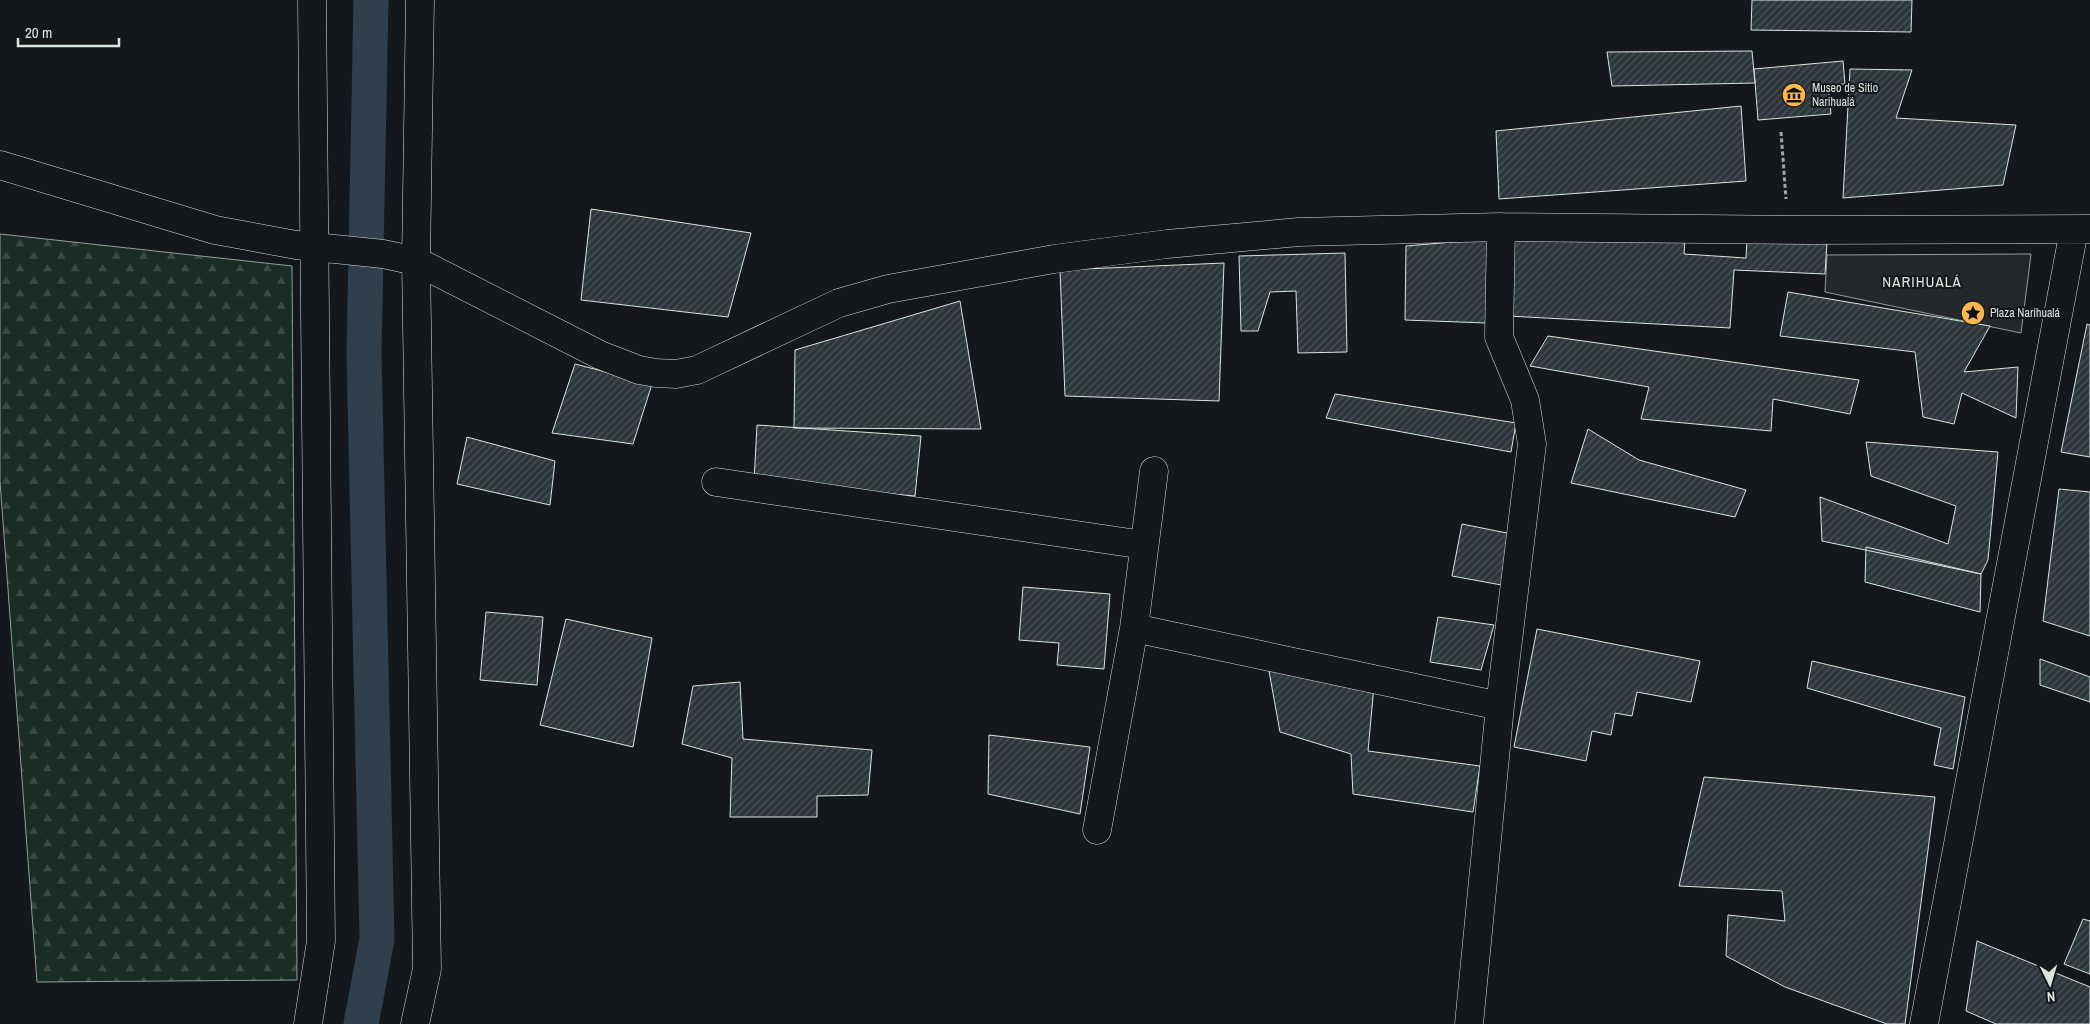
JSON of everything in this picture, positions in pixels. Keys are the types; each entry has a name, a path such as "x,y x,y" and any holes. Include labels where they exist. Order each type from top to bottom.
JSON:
{"street":[{"path":"308,1024 321,941 325,248 312,0"},
{"path":"414,1024 427,969 416,261 420,0"},
{"path":"0,165 215,230 274,242 383,254 416,261 600,355 639,370 676,374 697,370 839,303 888,289 1054,259 1167,244 1299,232 1501,227 2082,229 1924,1024"},
{"path":"1469,1024 1500,706 1532,444 1525,400 1499,337 1501,227"},
{"path":"1097,830 1134,628 1154,471"},
{"path":"716,482 1144,545"},
{"path":"1134,628 1500,706"}],"path":[{"path":"1781,132 1788,229"}],"green space":[{"path":"0,234 292,266 297,980 37,982 0,481"}],"shaded area":[{"name":"Plaza Narihualá","path":"2031,254 2021,333 1825,292 1827,255"}],"building":[{"path":"1752,0 1912,0 1911,32 1751,30"},
{"path":"1752,51 1755,83 1612,86 1607,52"},
{"path":"1843,61 1845,84 1828,85 1831,114 1758,120 1754,69"},
{"path":"1850,69 1912,70 1896,118 2016,125 2003,185 1843,198"},
{"path":"1741,106 1746,181 1499,199 1496,131"},
{"path":"591,209 751,233 728,317 581,300"},
{"path":"1512,230 1685,239 1684,254 1746,258 1747,239 1827,243 1825,274 1734,270 1730,328 1508,316"},
{"path":"1489,239 1486,323 1405,320 1406,246"},
{"path":"1345,253 1347,352 1298,353 1296,291 1270,292 1258,331 1241,331 1239,256"},
{"path":"1224,263 1219,401 1065,396 1060,270"},
{"path":"1788,292 1990,326 1964,372 2018,367 2016,418 1962,393 1954,424 1923,417 1915,352 1780,336"},
{"path":"960,301 981,429 794,428 795,350"},
{"path":"2087,324 2090,325 2090,457 2061,452"},
{"path":"1548,336 1859,380 1850,414 1773,399 1771,431 1641,419 1649,387 1530,366"},
{"path":"575,364 652,384 633,444 552,433"},
{"path":"1335,394 1516,423 1511,452 1326,418"},
{"path":"757,425 921,436 915,496 754,482"},
{"path":"1588,429 1639,460 1746,490 1735,517 1571,483"},
{"path":"467,437 555,461 550,505 457,484"},
{"path":"1866,442 1998,452 1988,560 1981,574 1822,541 1820,497 1948,544 1956,506 1871,476"},
{"path":"2059,489 2090,492 2090,636 2043,621"},
{"path":"1462,524 1517,535 1507,586 1452,576"},
{"path":"1866,547 1981,574 1980,612 1865,582"},
{"path":"1023,587 1110,594 1104,669 1057,665 1059,643 1019,640"},
{"path":"486,612 543,617 537,685 480,680"},
{"path":"1438,617 1494,625 1481,670 1430,662"},
{"path":"566,619 652,638 633,747 540,725"},
{"path":"1537,629 1700,661 1691,702 1637,692 1632,716 1615,713 1611,735 1592,731 1586,761 1514,747"},
{"path":"2040,659 2090,677 2090,702 2040,685"},
{"path":"1812,661 1965,697 1953,769 1934,765 1941,728 1807,688"},
{"path":"1269,671 1374,686 1368,751 1480,766 1473,812 1353,794 1351,754 1280,732"},
{"path":"740,682 743,739 872,750 868,795 817,796 817,817 730,817 732,758 682,744 693,686"},
{"path":"989,735 1090,747 1080,814 988,794"},
{"path":"1704,777 1935,797 1905,1024 1887,1024 1785,987 1726,956 1728,915 1785,921 1782,891 1679,886"},
{"path":"2083,919 2090,921 2090,974 2064,964"},
{"path":"1977,941 2090,987 2090,1024 1996,1024 1966,1011"}],"waterway":[{"path":"361,1024 377,939 364,354 371,0"}],"place":[{"name":"Museo de Sitio Narihualá","path":"1794,95"},
{"name":"Plaza Narihualá","path":"1973,313"}],"district":[{"name":"NARIHUALÁ","path":"1922,282"}]}
